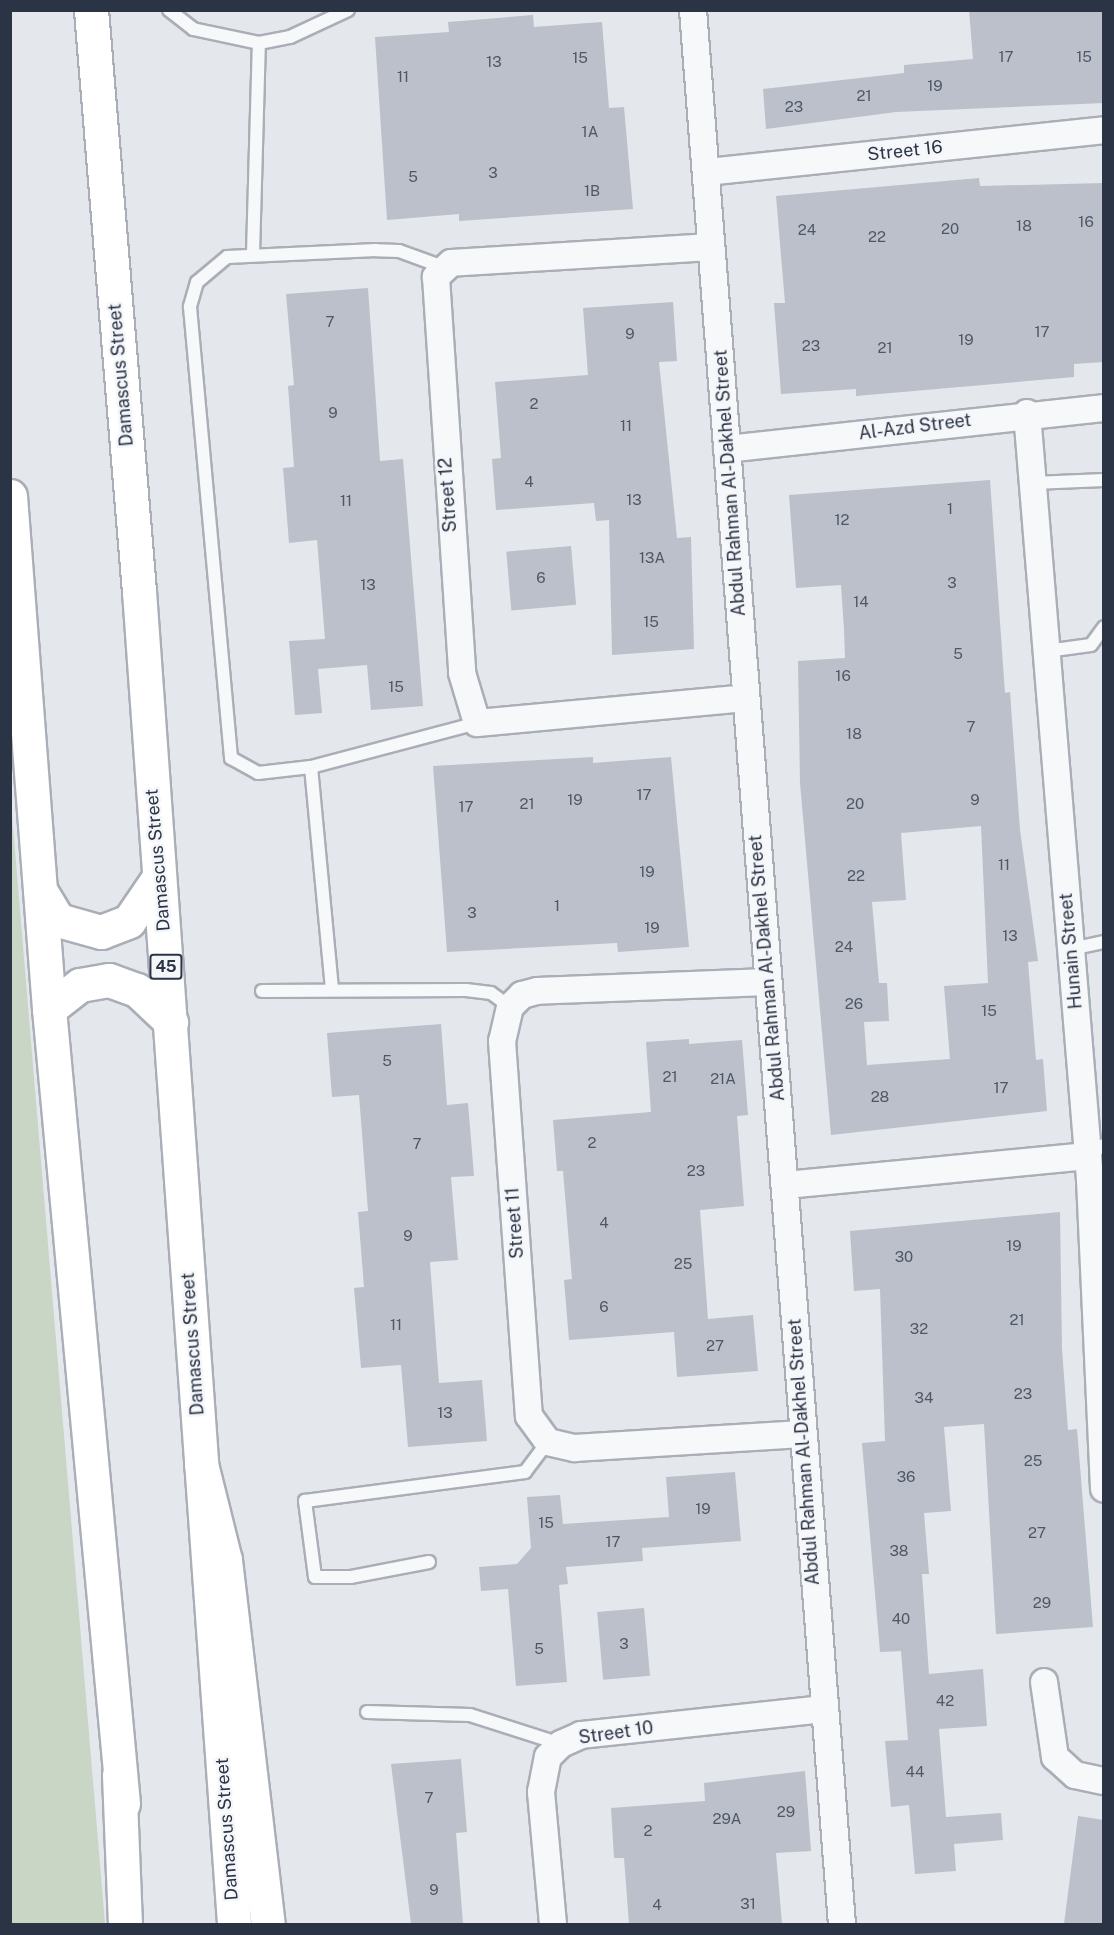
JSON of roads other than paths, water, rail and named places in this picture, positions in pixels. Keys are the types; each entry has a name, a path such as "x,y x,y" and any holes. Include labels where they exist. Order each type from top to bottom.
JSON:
{"main road":[{"name":"Damascus Street","path":"91,10 171,1022 234,1924"},
{"path":"10,496 49,1009 119,1774 139,1924"},
{"path":"40,888 58,920 101,932 129,921 159,877"},
{"path":"49,1009 80,985 109,980 137,990 171,1022"},
{"path":"201,1464 223,1550 268,1924"},
{"path":"119,1774 125,1924"}],"street":[{"name":"Abdul Rahman Al-Dakhel Street","path":"693,10 768,982 786,1185 823,1709 842,1924"},
{"name":"Street 16","path":"707,172 1104,130"},
{"path":"443,267 711,247"},
{"name":"Street 12","path":"443,267 434,289 461,662 477,723"},
{"name":"Al-Azd Street","path":"727,449 1027,413 1104,408"},
{"name":"Hunain Street","path":"1027,413 1071,949 1096,1166 1101,1441 1104,1489"},
{"path":"10,594 16,558"},
{"path":"477,723 746,698"},
{"path":"510,1007 522,995 537,991 768,982"},
{"name":"Street 11","path":"510,1007 502,1041 529,1416 548,1442"},
{"path":"786,1185 1096,1166"},
{"path":"548,1442 575,1448 802,1434"},
{"path":"1044,1682 1055,1758 1076,1775 1104,1781"},
{"name":"Street 10","path":"553,1924 541,1792 548,1757 561,1744 580,1736 823,1709"}],"lane":[{"path":"169,10 194,29 259,43 290,37 348,10"},
{"path":"253,254 259,43"},
{"path":"443,267 376,250 227,257 205,272 190,307 227,751 236,764 258,773 311,767 477,723"},
{"path":"1033,483 1104,480"},
{"path":"1047,651 1091,645 1104,627"},
{"path":"311,767 332,989"},
{"path":"1071,949 1104,942"},
{"path":"262,991 466,990 492,993 510,1007"},
{"path":"429,1562 351,1577 315,1577 305,1501 525,1472 548,1442"},
{"path":"368,1712 470,1715 561,1744"}]}
